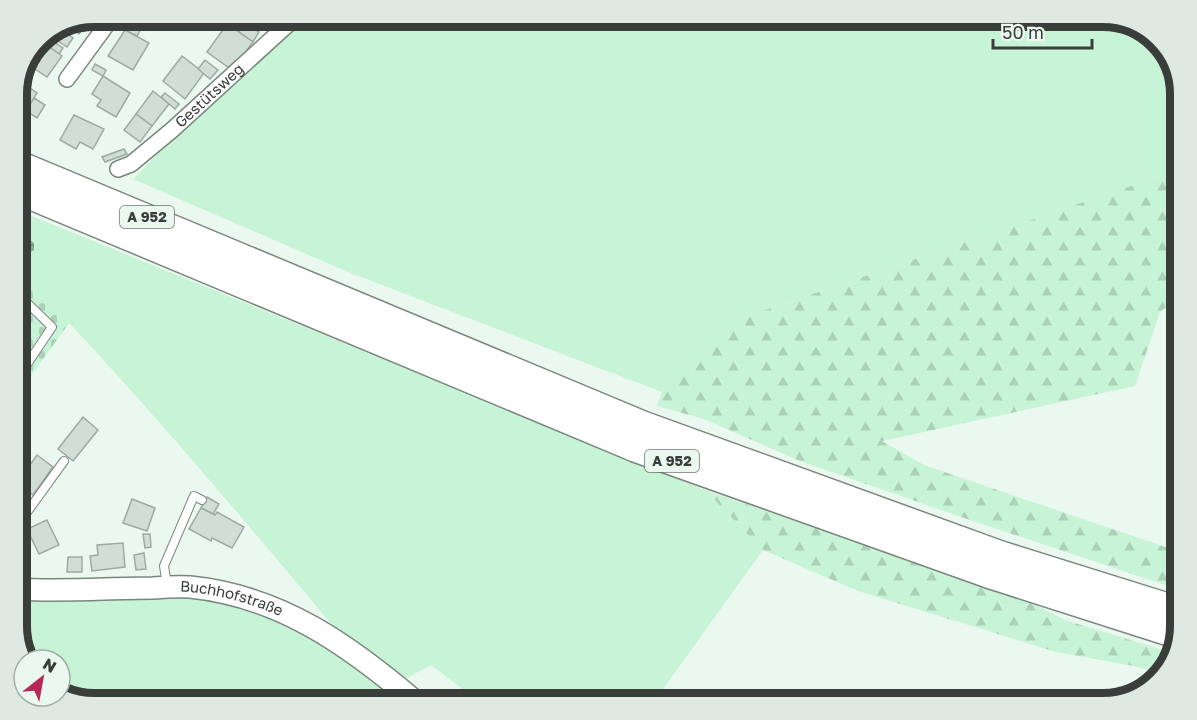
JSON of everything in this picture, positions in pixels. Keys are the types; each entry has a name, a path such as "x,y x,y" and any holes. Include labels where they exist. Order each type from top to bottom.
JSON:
{"highway":[{"name":"A 952","path":"27,168 643,424 1000,555 1170,608"},
{"name":"A 952","path":"27,194 635,448 994,576 1169,632"}],"main road":[{"name":"Buchhofstraße","path":"27,590 189,587 239,596 262,603 301,621 372,665 404,693"}],"street":[{"path":"67,79 105,27"},
{"name":"Gestütsweg","path":"118,169 130,164 172,130 285,27"}],"lane":[{"path":"27,303 52,327 27,362"},
{"path":"27,512 64,461"},
{"path":"167,588 164,566 194,496 202,500"}],"green space":[{"path":"292,27 1103,27 1121,29 1137,36 1161,60 1170,89 1170,177 1163,175 742,318 662,392 348,272 133,179 211,100"},
{"path":"1163,175 1170,177 1170,304 1160,312 1135,386 882,441 924,465 1170,549 1170,587 800,461 704,419 657,406 662,392 742,318"},
{"path":"27,214 705,490 763,550 660,693 468,693 431,665 405,679 417,693 94,693 76,691 72,690 72,648 31,648 27,631 27,581 220,582 268,594 333,626 99,355 27,279"},
{"path":"27,279 70,322 27,381"},
{"path":"705,490 1024,599 1065,620 1165,651 1152,671 1056,652 858,591 763,550"}],"water":[{"path":"27,238 34,243 34,250 27,252"}],"building":[{"path":"127,27 142,27 137,36 125,30"},
{"path":"225,27 231,27 253,42 232,70 207,52"},
{"path":"242,27 251,27 259,32 253,42 239,32"},
{"path":"84,28 79,34 74,30"},
{"path":"125,30 149,43 133,70 108,56"},
{"path":"66,33 73,38 67,47 56,39"},
{"path":"53,41 63,48 59,54 48,46"},
{"path":"48,46 62,56 47,77 32,67"},
{"path":"182,56 204,73 185,99 163,81"},
{"path":"205,60 218,70 210,79 198,69"},
{"path":"95,64 106,70 103,76 92,70"},
{"path":"103,76 130,93 116,117 97,106 101,100 92,94"},
{"path":"27,86 37,93 27,110"},
{"path":"153,91 169,104 152,126 136,114"},
{"path":"165,93 179,104 175,109 161,97"},
{"path":"34,98 45,105 37,118 27,109"},
{"path":"136,114 152,126 140,142 124,130"},
{"path":"74,115 104,129 93,149 80,142 76,149 60,140"},
{"path":"124,149 127,154 105,162 102,157"},
{"path":"83,417 98,430 73,461 58,449"},
{"path":"37,455 53,467 33,495 27,490 27,469"},
{"path":"207,497 219,504 213,514 201,508"},
{"path":"132,499 155,508 147,531 123,523"},
{"path":"201,508 215,515 217,512 244,527 232,548 212,538 211,541 189,529"},
{"path":"47,520 59,545 39,554 27,529"},
{"path":"143,534 150,534 151,547 145,548"},
{"path":"123,543 125,567 92,571 90,556 98,555 97,545"},
{"path":"144,553 146,569 136,570 134,555"},
{"path":"68,557 82,557 82,572 67,572"}]}
